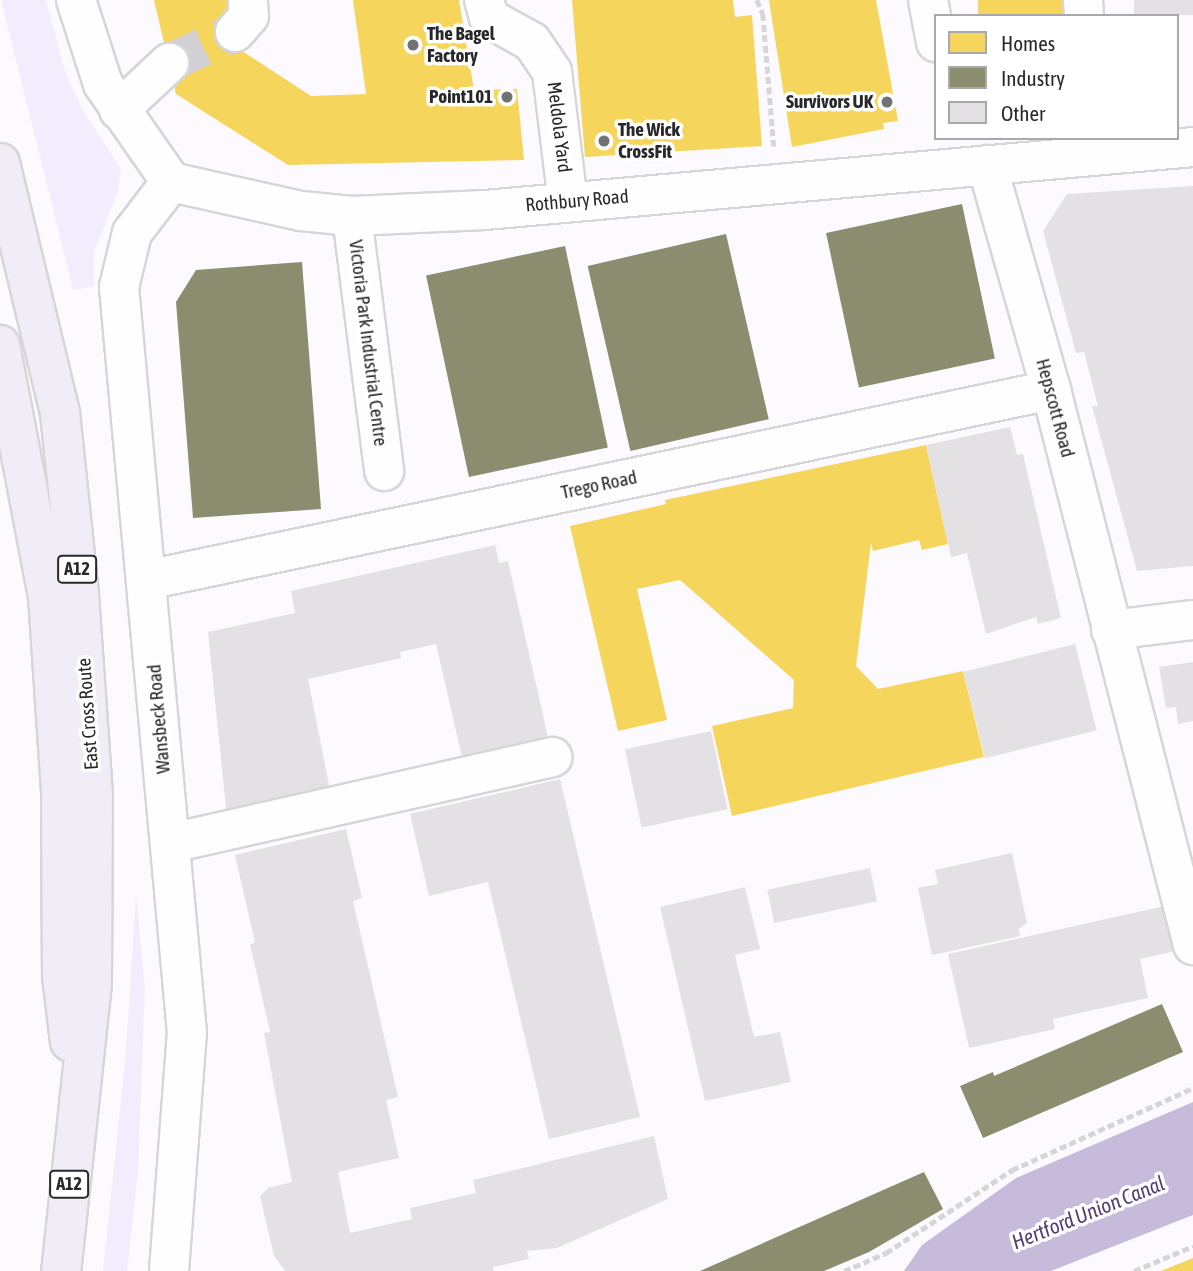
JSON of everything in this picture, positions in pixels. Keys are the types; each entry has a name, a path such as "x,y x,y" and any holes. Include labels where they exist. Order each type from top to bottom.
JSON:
{"highway":[{"name":"East Cross Route","path":"0,163 60,413 79,595 94,878 92,983 77,1096 61,1271"},
{"name":"A12","path":"0,345 48,596 61,790 62,976 77,1096"}],"street":[{"path":"76,0 103,84 171,182"},
{"name":"Meldola Yard","path":"484,0 489,18 532,42 552,72 568,202"},
{"path":"928,0 934,31"},
{"path":"119,110 169,62"},
{"name":"Rothbury Road","path":"171,182 300,211 352,216 568,202 778,183 967,157 1091,147 1193,147"},
{"name":"Hepscott Road","path":"967,157 1051,390 1193,945"},
{"name":"Wansbeck Road","path":"169,1271 187,1033 119,287 132,233 171,182"},
{"name":"Victoria Park Industrial Centre","path":"352,216 384,471"},
{"name":"Trego Road","path":"147,580 1051,390"},
{"path":"1114,641 1193,620"},
{"path":"170,843 552,757"}],"path":[{"path":"757,0 763,14 778,183"},
{"path":"844,1271 886,1253 1012,1170 1193,1088"},
{"path":"1134,1271 1193,1246"}],"shaded area":[{"path":"1,0 46,0 65,71 84,113 121,169 118,191 94,252 94,286 73,290"},
{"path":"136,893 145,989 138,1170 127,1271 103,1271 126,1051"}],"water":[{"name":"Hertford Union Canal","path":"1193,1102 1193,1215 1051,1271 904,1271 922,1245 1016,1178"}],"building: Homes":[{"path":"154,0 227,0 239,49 311,96 366,94 353,0 459,0 474,90 517,89 524,160 288,165 176,94"},
{"path":"572,0 733,0 735,17 752,15 762,146 585,157"},
{"path":"769,0 876,0 898,121 883,123 884,129 792,147"},
{"path":"978,0 1069,0 1069,14 978,14"},
{"path":"926,445 948,544 922,550 919,540 873,551 871,543 856,666 878,689 963,671 984,757 732,816 712,726 793,708 794,680 680,580 637,589 667,720 618,731 570,526 666,504 665,500"},
{"path":"1193,1258 1193,1271 1161,1271"}],"building: Industry":[{"path":"962,204 995,359 859,387 826,233"},
{"path":"726,234 769,419 630,451 588,266"},
{"path":"565,246 608,447 469,477 426,276"},
{"path":"302,262 321,509 193,518 176,302 196,270"},
{"path":"1162,1004 1183,1052 983,1138 960,1086 993,1072 994,1076"},
{"path":"924,1172 943,1209 869,1252 824,1271 700,1271"}],"building: Other":[{"path":"1134,0 1193,0 1193,15 1134,14"},
{"path":"1193,186 1193,566 1137,571 1092,406 1098,406 1084,352 1076,353 1043,231 1067,194"},
{"path":"1010,427 1017,455 1023,454 1061,618 1038,624 1036,617 986,634 967,553 951,557 926,445"},
{"path":"495,545 499,563 508,561 550,746 464,766 436,644 400,652 401,658 308,679 330,790 240,818 226,808 208,632 295,613 291,591"},
{"path":"1075,644 1097,730 985,758 963,672"},
{"path":"1193,662 1193,721 1178,724 1176,707 1166,708 1159,667"},
{"path":"711,731 728,809 642,828 625,749"},
{"path":"560,779 640,1117 549,1139 488,882 429,896 410,814"},
{"path":"346,829 362,898 353,901 398,1097 386,1100 399,1158 338,1172 350,1233 412,1219 410,1208 476,1193 473,1180 654,1136 668,1199 557,1248 527,1251 529,1259 493,1267 494,1271 285,1271 274,1256 260,1196 268,1188 292,1182 264,1033 270,1032 250,944 255,943 235,855"},
{"path":"1012,853 1027,923 1019,929 1020,936 932,955 918,888 938,884 935,870"},
{"path":"870,868 877,901 774,923 767,890"},
{"path":"745,887 760,949 735,955 754,1037 780,1032 791,1082 705,1101 660,907"},
{"path":"1169,905 1179,950 1140,959 1148,998 1053,1019 1055,1029 969,1048 948,954"}],"tunnel":[{"path":"169,63 235,32"}],"place":[{"name":"The Bagel Factory","path":"413,45"},
{"name":"Point101","path":"507,97"},
{"name":"Survivors UK","path":"887,102"},
{"name":"The Wick CrossFit","path":"604,141"}]}
